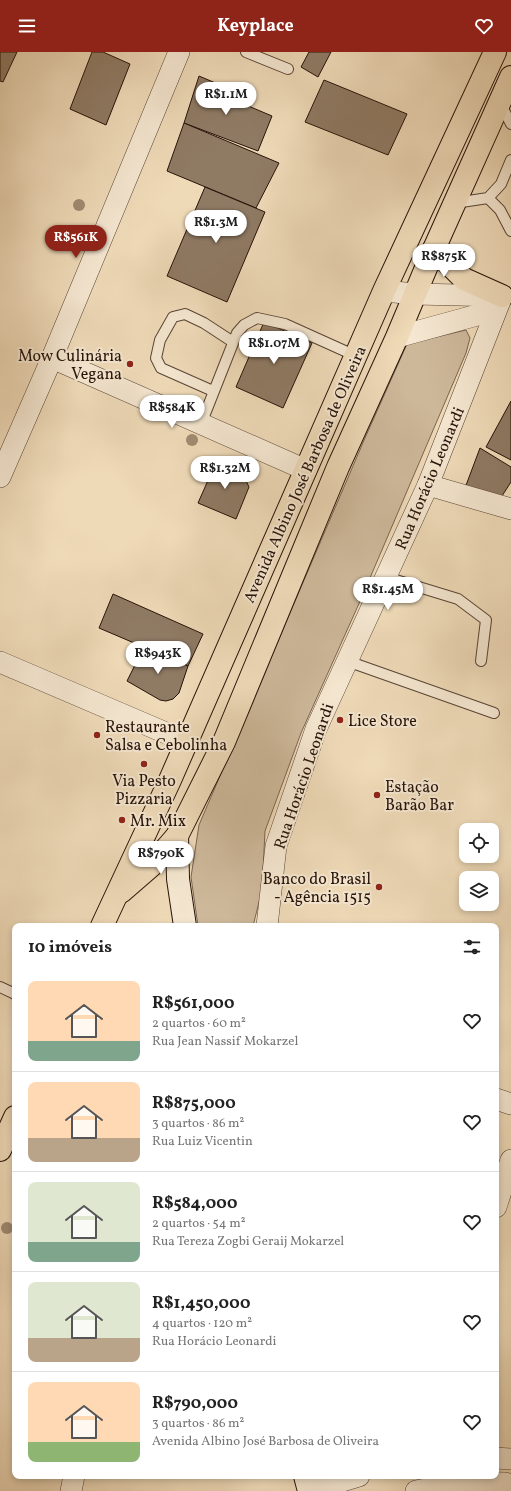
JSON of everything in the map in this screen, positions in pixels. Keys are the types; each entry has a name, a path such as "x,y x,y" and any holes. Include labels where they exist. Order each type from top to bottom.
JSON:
{"main road":[{"name":"Avenida Albino José Barbosa de Oliveira","path":"103,923 187,742 384,291 495,52"},
{"name":"Avenida Albino José Barbosa de Oliveira","path":"116,896 151,866 177,836 224,742 338,467 397,337 434,249 511,77"},
{"path":"434,249 464,279 507,295"},
{"path":"170,780 177,836 178,879 185,923"},
{"path":"0,1150 12,1124"},
{"path":"306,1479 309,1491"}],"street":[{"path":"0,477 52,358 179,52"},
{"path":"384,291 415,294 507,295"},
{"path":"397,337 481,314 507,295"},
{"name":"Rua Horácio Leonardi","path":"267,923 276,846 316,729 428,485 507,295"},
{"path":"52,358 306,470"},
{"path":"428,485 511,509"},
{"path":"0,662 187,742"},
{"path":"499,1100 511,1104"},
{"path":"499,1198 511,1160"},
{"path":"499,1458 511,1459"},
{"path":"71,1491 73,1479"},
{"path":"309,1491 349,1479"},
{"path":"417,1486 460,1482 505,1483 511,1485"}],"lane":[{"path":"246,52 288,69"},
{"path":"500,103 511,124"},
{"path":"455,203 488,198 501,184 511,160"},
{"path":"488,198 500,210 511,230"},
{"path":"214,391 161,368 156,358 160,340 173,317 185,314 204,323 233,342"},
{"path":"201,424 237,333 244,325 257,318 285,324 356,356"},
{"path":"386,577 458,599 486,620 482,661"},
{"path":"347,661 494,713"},
{"path":"0,987 12,993"}],"shaded area":[{"path":"466,330 470,338 466,353 361,599 301,733 265,831 262,890 254,923 198,923 191,877 199,825 365,438 407,344"}],"building":[{"path":"0,52 17,52 3,82 0,81"},
{"path":"92,52 103,52 130,64 106,125 70,109"},
{"path":"309,52 331,52 318,77 301,67"},
{"path":"199,76 232,90 227,97 272,116 258,151 184,123"},
{"path":"324,80 407,114 388,155 305,122"},
{"path":"184,123 279,163 256,208 167,171"},
{"path":"205,187 265,212 227,302 167,276"},
{"path":"264,322 312,343 283,408 236,387"},
{"path":"511,401 511,460 486,447"},
{"path":"480,448 511,467 511,482 500,499 465,488"},
{"path":"217,460 241,470 249,487 236,519 198,503"},
{"path":"113,594 203,634 188,666 99,628"},
{"path":"144,647 188,666 179,693 173,699 166,701 160,700 127,681"}],"place":[{"name":"Mow Culinária Vegana","path":"130,364"},
{"name":"Lice Store","path":"340,720"},
{"name":"Restaurante Salsa e Cebolinha","path":"97,735"},
{"name":"Via Pesto Pizzaria","path":"144,764"},
{"name":"Estação Barão Bar","path":"377,795"},
{"name":"Mr. Mix","path":"122,820"},
{"name":"Banco do Brasil - Agência 1515","path":"379,887"}]}
